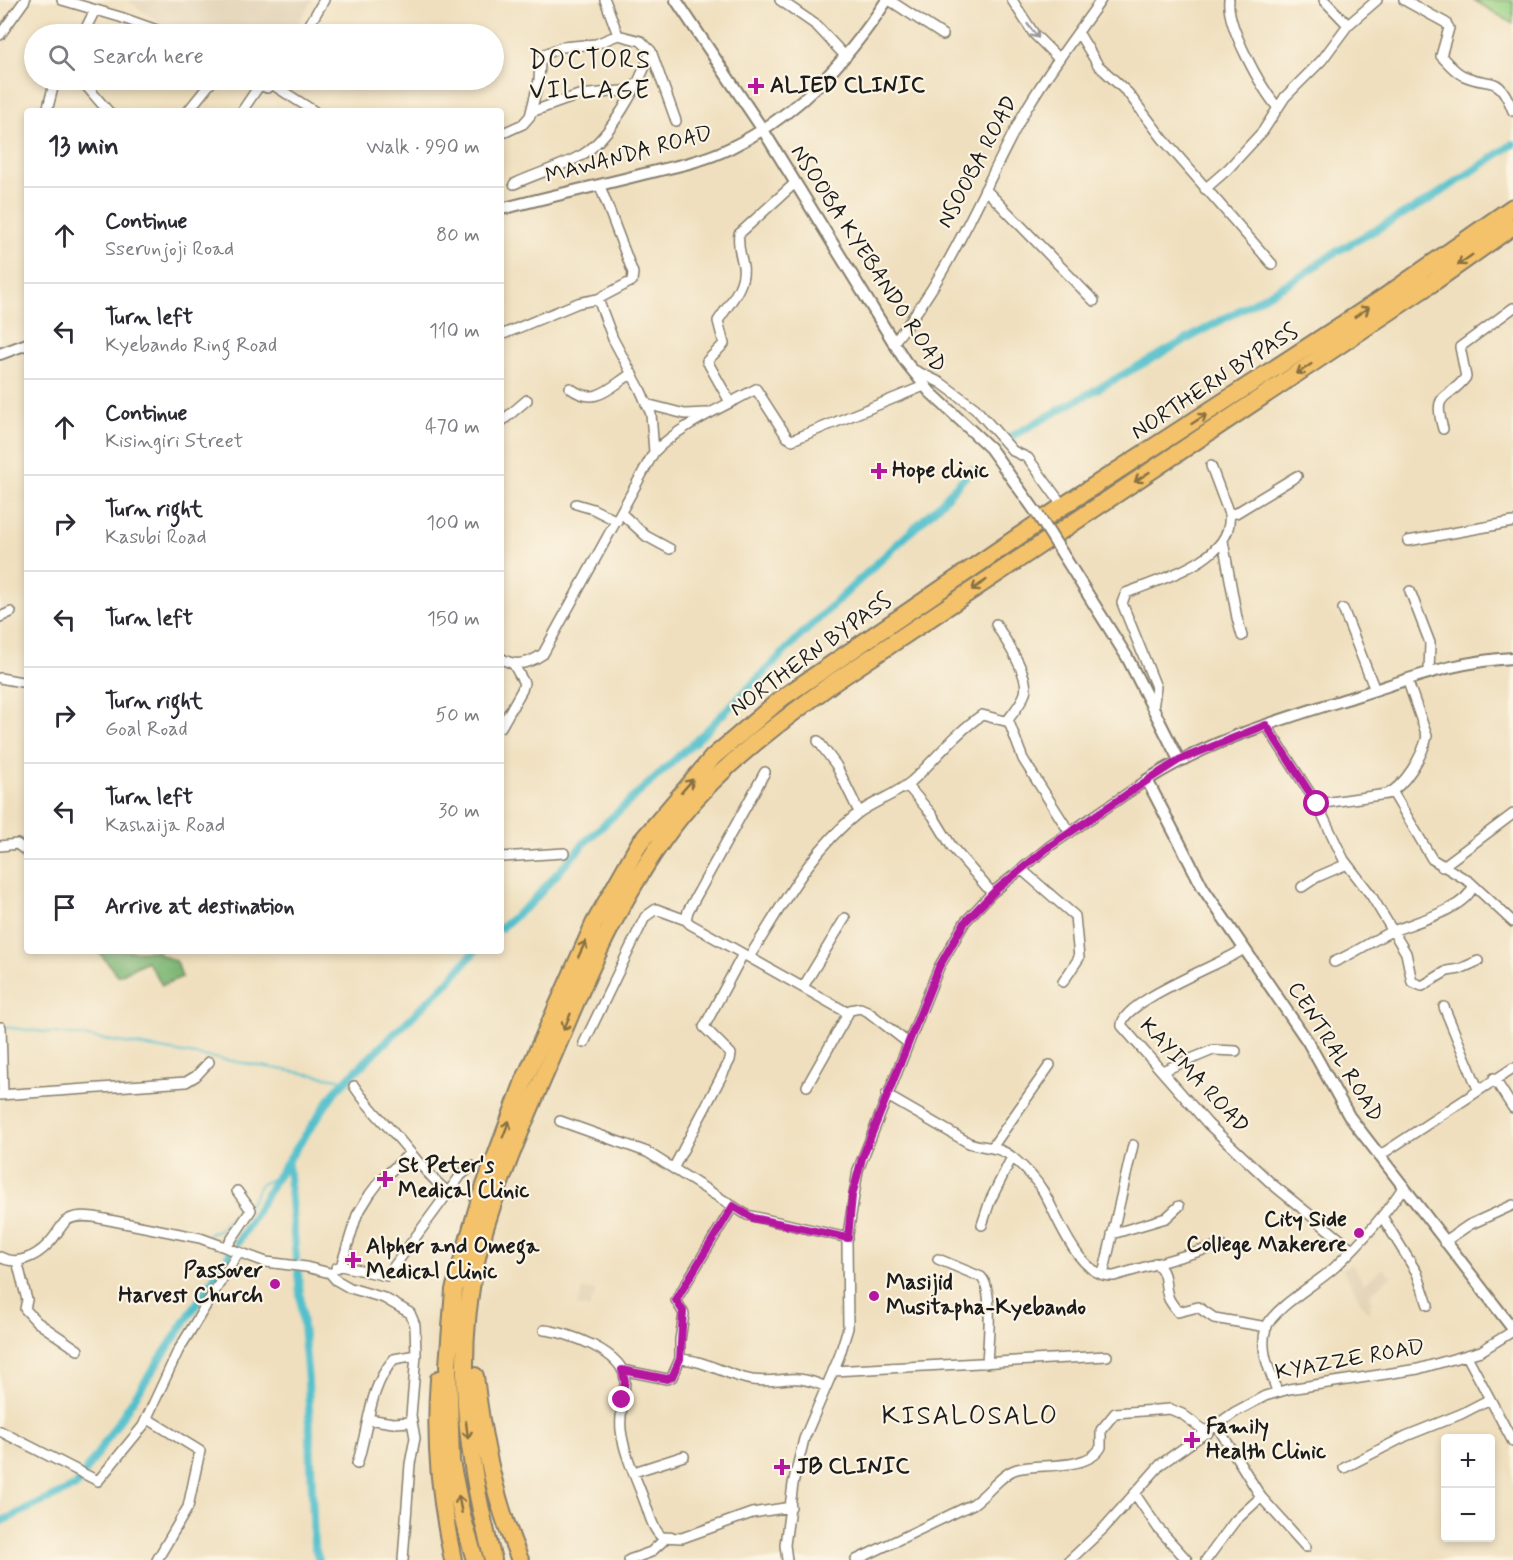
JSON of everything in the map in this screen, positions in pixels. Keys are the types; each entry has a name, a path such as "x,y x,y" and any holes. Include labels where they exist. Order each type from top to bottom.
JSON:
{"highway":[{"name":"NORTHERN BYPASS","path":"475,1560 462,1516 451,1461 448,1365 454,1290 480,1199 524,1081 594,924 639,844 713,758 782,698 1063,506 1315,344 1513,207"},
{"name":"NORTHERN BYPASS","path":"493,1560 480,1512 466,1418 468,1321 479,1250 498,1190 599,949 631,887 682,815 713,780 752,743 839,679 1383,316 1513,226"},
{"path":"450,1320 442,1342 437,1437 442,1503 453,1560"},
{"path":"468,1321 477,1399 493,1481 520,1560"}],"street":[{"path":"0,36 25,0"},
{"path":"62,0 138,24"},
{"path":"310,24 324,0"},
{"path":"605,0 618,35"},
{"name":"NSOOBA KYEBANDO ROAD","path":"676,0 763,130 794,184 910,368 924,386 990,448 1038,515 1127,657 1152,712 1179,760"},
{"path":"780,0 816,24 846,57"},
{"path":"888,0 943,35"},
{"name":"MAWANDA ROAD","path":"504,208 600,186 716,154 763,130 822,84 846,57 888,0"},
{"path":"1012,0 1034,34 1059,59"},
{"name":"NSOOBA ROAD","path":"893,343 916,313 941,273 1025,112 1101,0"},
{"path":"1229,0 1229,13 1235,24 1237,37 1259,79 1278,108"},
{"path":"1324,0 1348,25"},
{"path":"1205,189 1246,151 1289,93 1322,60 1348,25 1377,0"},
{"path":"1404,0 1446,23 1449,28 1441,56 1465,76 1483,79 1502,88 1513,111"},
{"path":"88,24 95,10"},
{"path":"1078,32 1098,65 1128,93 1205,189 1272,264"},
{"path":"530,115 539,80 540,63 545,54 562,47 596,44 618,35 641,41 651,51 676,121"},
{"path":"514,184 577,158 596,146 632,90 651,51"},
{"path":"49,108 53,90"},
{"path":"90,90 105,108"},
{"path":"190,108 205,90"},
{"path":"244,108 255,90"},
{"path":"286,90 310,108"},
{"path":"504,132 530,115 579,95 632,90"},
{"path":"730,402 707,361 724,344 718,321 744,276 738,250 739,234 794,184"},
{"path":"504,334 578,303 598,299 629,284 633,277 600,186"},
{"path":"985,189 1094,301"},
{"path":"598,299 612,339 632,374 653,423 654,452"},
{"path":"1443,429 1437,410 1439,402 1466,377 1460,347 1513,308"},
{"path":"1,352 24,345"},
{"path":"910,368 941,383 969,402 1013,451 1028,458 1063,506"},
{"path":"570,388 582,396 594,396 632,374"},
{"path":"514,665 538,657 547,649 654,452 665,441 710,412 756,388 787,437 792,440 924,386"},
{"path":"504,419 527,400"},
{"path":"646,404 685,414 710,412"},
{"path":"1211,465 1229,514 1230,520 1223,541 1236,618 1242,636"},
{"path":"1229,514 1236,513 1298,476"},
{"path":"576,504 619,517 670,549"},
{"path":"1408,541 1513,522"},
{"path":"1152,712 1156,687 1149,665 1123,608 1123,598 1126,593 1200,561 1223,541"},
{"path":"1410,591 1430,642 1429,671"},
{"path":"1343,609 1375,690"},
{"path":"0,617 11,612"},
{"path":"996,624 1022,672 1026,686 1023,697 1007,721"},
{"path":"784,1558 804,1439 845,1340 849,1321 848,1238 858,1170 886,1095 948,949 965,922 992,893 1021,869 1070,832 1179,760 1266,725 1429,671 1476,660 1513,658"},
{"path":"504,660 514,665 524,683 504,722"},
{"path":"0,678 24,682"},
{"path":"1317,804 1392,791 1406,777 1424,747 1427,736 1407,679"},
{"path":"674,1167 730,1060 731,1054 704,1027 746,955 794,883 836,834 859,812 906,785 981,716 1007,721"},
{"path":"1007,721 1023,759 1070,832"},
{"path":"1266,725 1317,804 1347,864 1393,931 1407,957 1410,980 1417,986 1426,985 1447,971 1460,969 1478,960"},
{"path":"818,741 836,765 859,812"},
{"path":"686,920 692,903 765,772"},
{"name":"CENTRAL ROAD","path":"1148,780 1186,859 1244,949 1299,1028 1349,1116 1513,1330"},
{"path":"906,785 933,816 952,848 992,893"},
{"path":"1392,791 1427,854 1442,867 1470,882 1497,904 1513,922"},
{"path":"1442,867 1513,814"},
{"path":"0,846 17,844 24,850"},
{"path":"504,857 564,854"},
{"path":"1302,887 1311,880 1347,864"},
{"path":"1021,869 1075,916 1079,958 1063,982"},
{"path":"1334,962 1393,931 1446,910 1463,898 1473,886"},
{"path":"584,1043 645,917 656,909 686,920 848,1013"},
{"path":"803,987 845,918"},
{"name":"KAYIMA ROAD","path":"1244,949 1228,960 1147,998 1124,1016 1122,1026 1208,1124 1272,1184 1330,1228 1352,1249"},
{"path":"1444,1007 1478,1089"},
{"path":"807,1086 848,1013 856,1008 867,1011 909,1043"},
{"path":"2,1027 2,1094 186,1082 196,1076 209,1062"},
{"path":"1162,1071 1214,1050 1236,1051"},
{"path":"993,1146 1050,1065"},
{"path":"1379,1156 1494,1078 1513,1068"},
{"path":"1494,1078 1513,1108"},
{"path":"354,1086 376,1118 391,1130 432,1179 448,1192"},
{"path":"886,1095 969,1143 982,1147 993,1146 1012,1157 1042,1189 1072,1248 1103,1275 1114,1276 1221,1245"},
{"path":"560,1121 632,1145 674,1167 678,1173 753,1218 848,1238"},
{"path":"1103,1275 1133,1145"},
{"path":"330,1273 341,1266 353,1226 366,1201 379,1182 410,1153"},
{"path":"982,1225 994,1191 1012,1157"},
{"path":"341,1266 387,1276 461,1175 472,1166"},
{"path":"1277,1391 1265,1353 1267,1327 1273,1317 1352,1249 1383,1218 1404,1186"},
{"path":"227,1246 249,1206 237,1191"},
{"path":"1444,1242 1469,1226 1513,1205"},
{"path":"622,1370 669,1379 675,1373 680,1359 683,1311 676,1300 733,1206"},
{"path":"1112,1234 1166,1218 1179,1206"},
{"path":"0,1257 17,1261 36,1254 49,1244 66,1221 82,1216 200,1238 266,1262 330,1273 350,1288 384,1298 410,1313 415,1325 416,1355 403,1560"},
{"path":"1383,1218 1417,1273 1428,1305"},
{"path":"0,1431 96,1482 148,1419 178,1351 238,1253"},
{"path":"938,1259 981,1277 985,1283 989,1319 987,1363"},
{"path":"17,1261 27,1300 25,1308 37,1322 78,1350"},
{"path":"1155,1263 1166,1275 1169,1300 1178,1312 1198,1307 1214,1318 1267,1327"},
{"path":"543,1330 555,1331 603,1351 614,1358 622,1370 625,1381 621,1427 634,1472 656,1530 665,1539"},
{"name":"KYAZZE ROAD","path":"1070,1560 1161,1464 1243,1408 1277,1391 1382,1377 1467,1356 1487,1348 1513,1330"},
{"path":"357,1464 376,1388 390,1364 397,1357 416,1355"},
{"path":"833,1371 1107,1356"},
{"path":"1467,1356 1513,1442"},
{"path":"680,1359 698,1361 746,1378 764,1380 800,1377 826,1387"},
{"path":"1344,1468 1406,1436 1461,1414 1490,1399"},
{"path":"856,1560 974,1504 986,1496 1009,1472 1020,1468 1057,1466 1097,1454 1101,1447 1101,1430 1111,1416 1120,1412 1175,1411 1208,1433"},
{"path":"148,1419 200,1451 188,1507 157,1560"},
{"path":"368,1419 411,1425"},
{"path":"1217,1426 1261,1497 1306,1547"},
{"path":"634,1472 684,1456"},
{"path":"1135,1494 1158,1528 1187,1560"},
{"path":"1206,1560 1235,1521 1261,1497"},
{"path":"629,1560 652,1556 665,1539 687,1536 752,1513 791,1507"}],"shaded area":[{"path":"128,0 312,0 298,24 159,23"},
{"path":"1352,1263 1364,1284 1383,1268 1391,1276 1370,1294 1372,1303 1368,1305 1371,1310 1367,1312 1342,1269"},
{"path":"583,1289 596,1291 589,1309 577,1306"}],"green space":[{"path":"1474,0 1513,0 1513,24"},
{"path":"100,954 159,954 177,962 182,977 162,985 147,961 118,976"}],"waterway":[{"path":"1005,440 1303,275 1334,253 1429,200 1513,144"},
{"path":"504,925 532,902 587,840 703,734 800,636 939,505 972,469"},
{"path":"238,1242 277,1177 336,1090 448,982 472,954"},
{"path":"3,1027 95,1038 344,1080"},
{"path":"288,1165 296,1259"},
{"path":"249,1205 261,1184 277,1177"},
{"path":"208,1235 220,1229 241,1207 245,1208"},
{"path":"0,1522 76,1486 231,1252"},
{"path":"298,1272 308,1380 314,1545 319,1560"}],"place":[{"name":"ALIED CLINIC","path":"756,86"},
{"name":"Hope clinic","path":"879,471"},
{"name":"St Peter's Medical Clinic","path":"385,1179"},
{"name":"City Side College Makerere","path":"1359,1233"},
{"name":"Alpher and Omega Medical Clinic","path":"353,1260"},
{"name":"Passover Harvest Church","path":"275,1284"},
{"name":"Masijid Musitapha-Kyebando","path":"874,1296"},
{"name":"Family Health Clinic","path":"1192,1440"},
{"name":"JB CLINIC","path":"782,1467"}],"district":[{"name":"DOCTORS VILLAGE","path":"590,76"},
{"name":"KISALOSALO","path":"970,1417"}],"route":[{"path":"622,1400 625,1381 622,1370 667,1379 675,1373 680,1359 681,1324 684,1314 676,1300 733,1206 753,1218 848,1238 852,1196 862,1158 939,967 956,934 974,910 996,890 1050,846 1179,760 1266,725 1317,804"}]}
